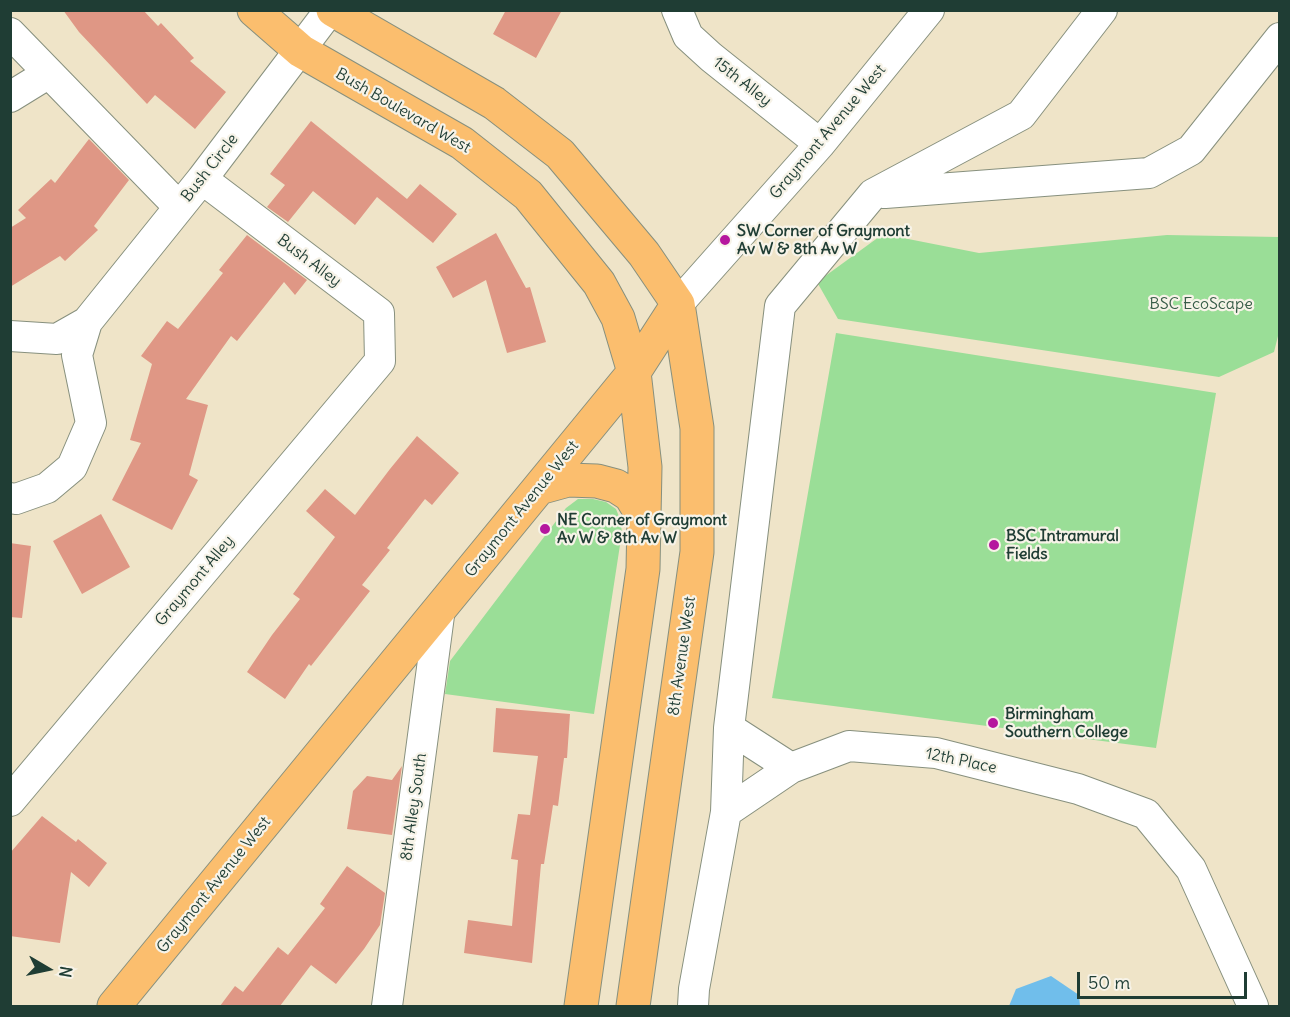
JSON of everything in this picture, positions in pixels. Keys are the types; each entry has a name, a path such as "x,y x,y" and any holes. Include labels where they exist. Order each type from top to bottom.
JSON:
{"main road":[{"name":"Bush Boulevard West","path":"254,10 301,51 462,143 528,195 599,283 618,318 634,372"},
{"path":"332,10 494,102 560,154 644,254 678,304"},
{"name":"Graymont Avenue West","path":"114,1006 634,372 678,304"},
{"name":"8th Avenue West","path":"633,1006 697,552 697,428 678,304"},
{"path":"581,1006 643,569 645,468 634,372"},
{"path":"539,488 568,480 597,481 616,486 630,495 644,518"}],"street":[{"name":"Bush Circle","path":"10,336 57,339 87,322 202,179 332,10"},
{"name":"15th Alley","path":"677,10 688,36 820,144"},
{"name":"Graymont Avenue West","path":"678,304 820,144 929,10"},
{"path":"693,1006 694,989 726,812 729,728 780,306 873,194 1021,115 1102,10"},
{"path":"10,33 179,207"},
{"path":"873,194 1149,173 1191,150 1280,38"},
{"path":"10,97 49,73"},
{"name":"Bush Alley","path":"202,179 379,313 380,361"},
{"name":"Bush Circle","path":"10,498 16,499 46,488 72,467 91,423 77,356 87,322"},
{"name":"Graymont Alley","path":"12,796 380,361"},
{"name":"8th Alley South","path":"385,1003 440,608"},
{"path":"729,728 791,768"},
{"name":"12th Place","path":"726,812 791,768 849,746 936,753 1078,789 1146,814 1191,869 1253,1006"}],"green space":[{"name":"BSC EcoScape","path":"883,234 979,253 1167,235 1279,237 1279,332 1274,352 1219,377 838,319 817,282"},
{"name":"BSC Intramural Fields","path":"836,333 1216,393 1156,748 772,698"},
{"path":"578,499 606,502 616,509 622,532 594,714 445,694 450,661 566,508"}],"water":[{"path":"1051,976 1079,995 1080,1006 1009,1006 1016,989"}],"building":[{"path":"63,10 143,10 158,26 161,23 194,58 190,61 226,92 195,129 155,95 147,104 79,32"},
{"path":"506,10 562,10 536,58 493,34"},
{"path":"311,121 407,199 420,184 457,214 433,243 377,197 355,225 313,191 288,222 267,207 285,185 270,174"},
{"path":"89,139 129,180 94,226 98,230 65,261 60,256 10,287 10,228 26,218 18,210 51,179 55,183"},
{"path":"496,233 526,288 530,287 546,342 507,353 486,280 453,298 436,267"},
{"path":"247,235 307,280 295,295 284,282 237,341 231,336 186,399 208,405 189,475 198,480 172,530 112,500 141,443 130,440 152,364 141,356 167,321 178,329 223,273 219,270"},
{"path":"417,436 459,473 432,505 425,499 387,548 390,550 362,585 370,591 311,666 309,664 285,699 247,672 300,599 293,594 335,537 306,511 325,489 355,515"},
{"path":"101,514 130,567 82,594 53,541"},
{"path":"10,543 31,546 22,618 10,617"},
{"path":"496,708 570,714 567,758 564,758 558,806 553,805 544,864 541,864 532,963 464,953 468,920 512,926 518,860 511,859 518,814 530,815 538,756 493,752"},
{"path":"402,766 392,835 347,829 353,791 367,776 392,780"},
{"path":"42,816 76,842 78,839 107,863 89,887 71,872 60,943 10,936 10,853"},
{"path":"347,866 385,893 380,925 336,984 311,965 280,1006 220,1006 235,986 243,992 278,947 288,955 325,908 320,904"}],"place":[{"name":"SW Corner of Graymont Av W & 8th Av W","path":"725,240"},
{"name":"NE Corner of Graymont Av W & 8th Av W","path":"545,529"},
{"name":"BSC Intramural Fields","path":"994,545"},
{"name":"Birmingham Southern College","path":"993,723"}]}
